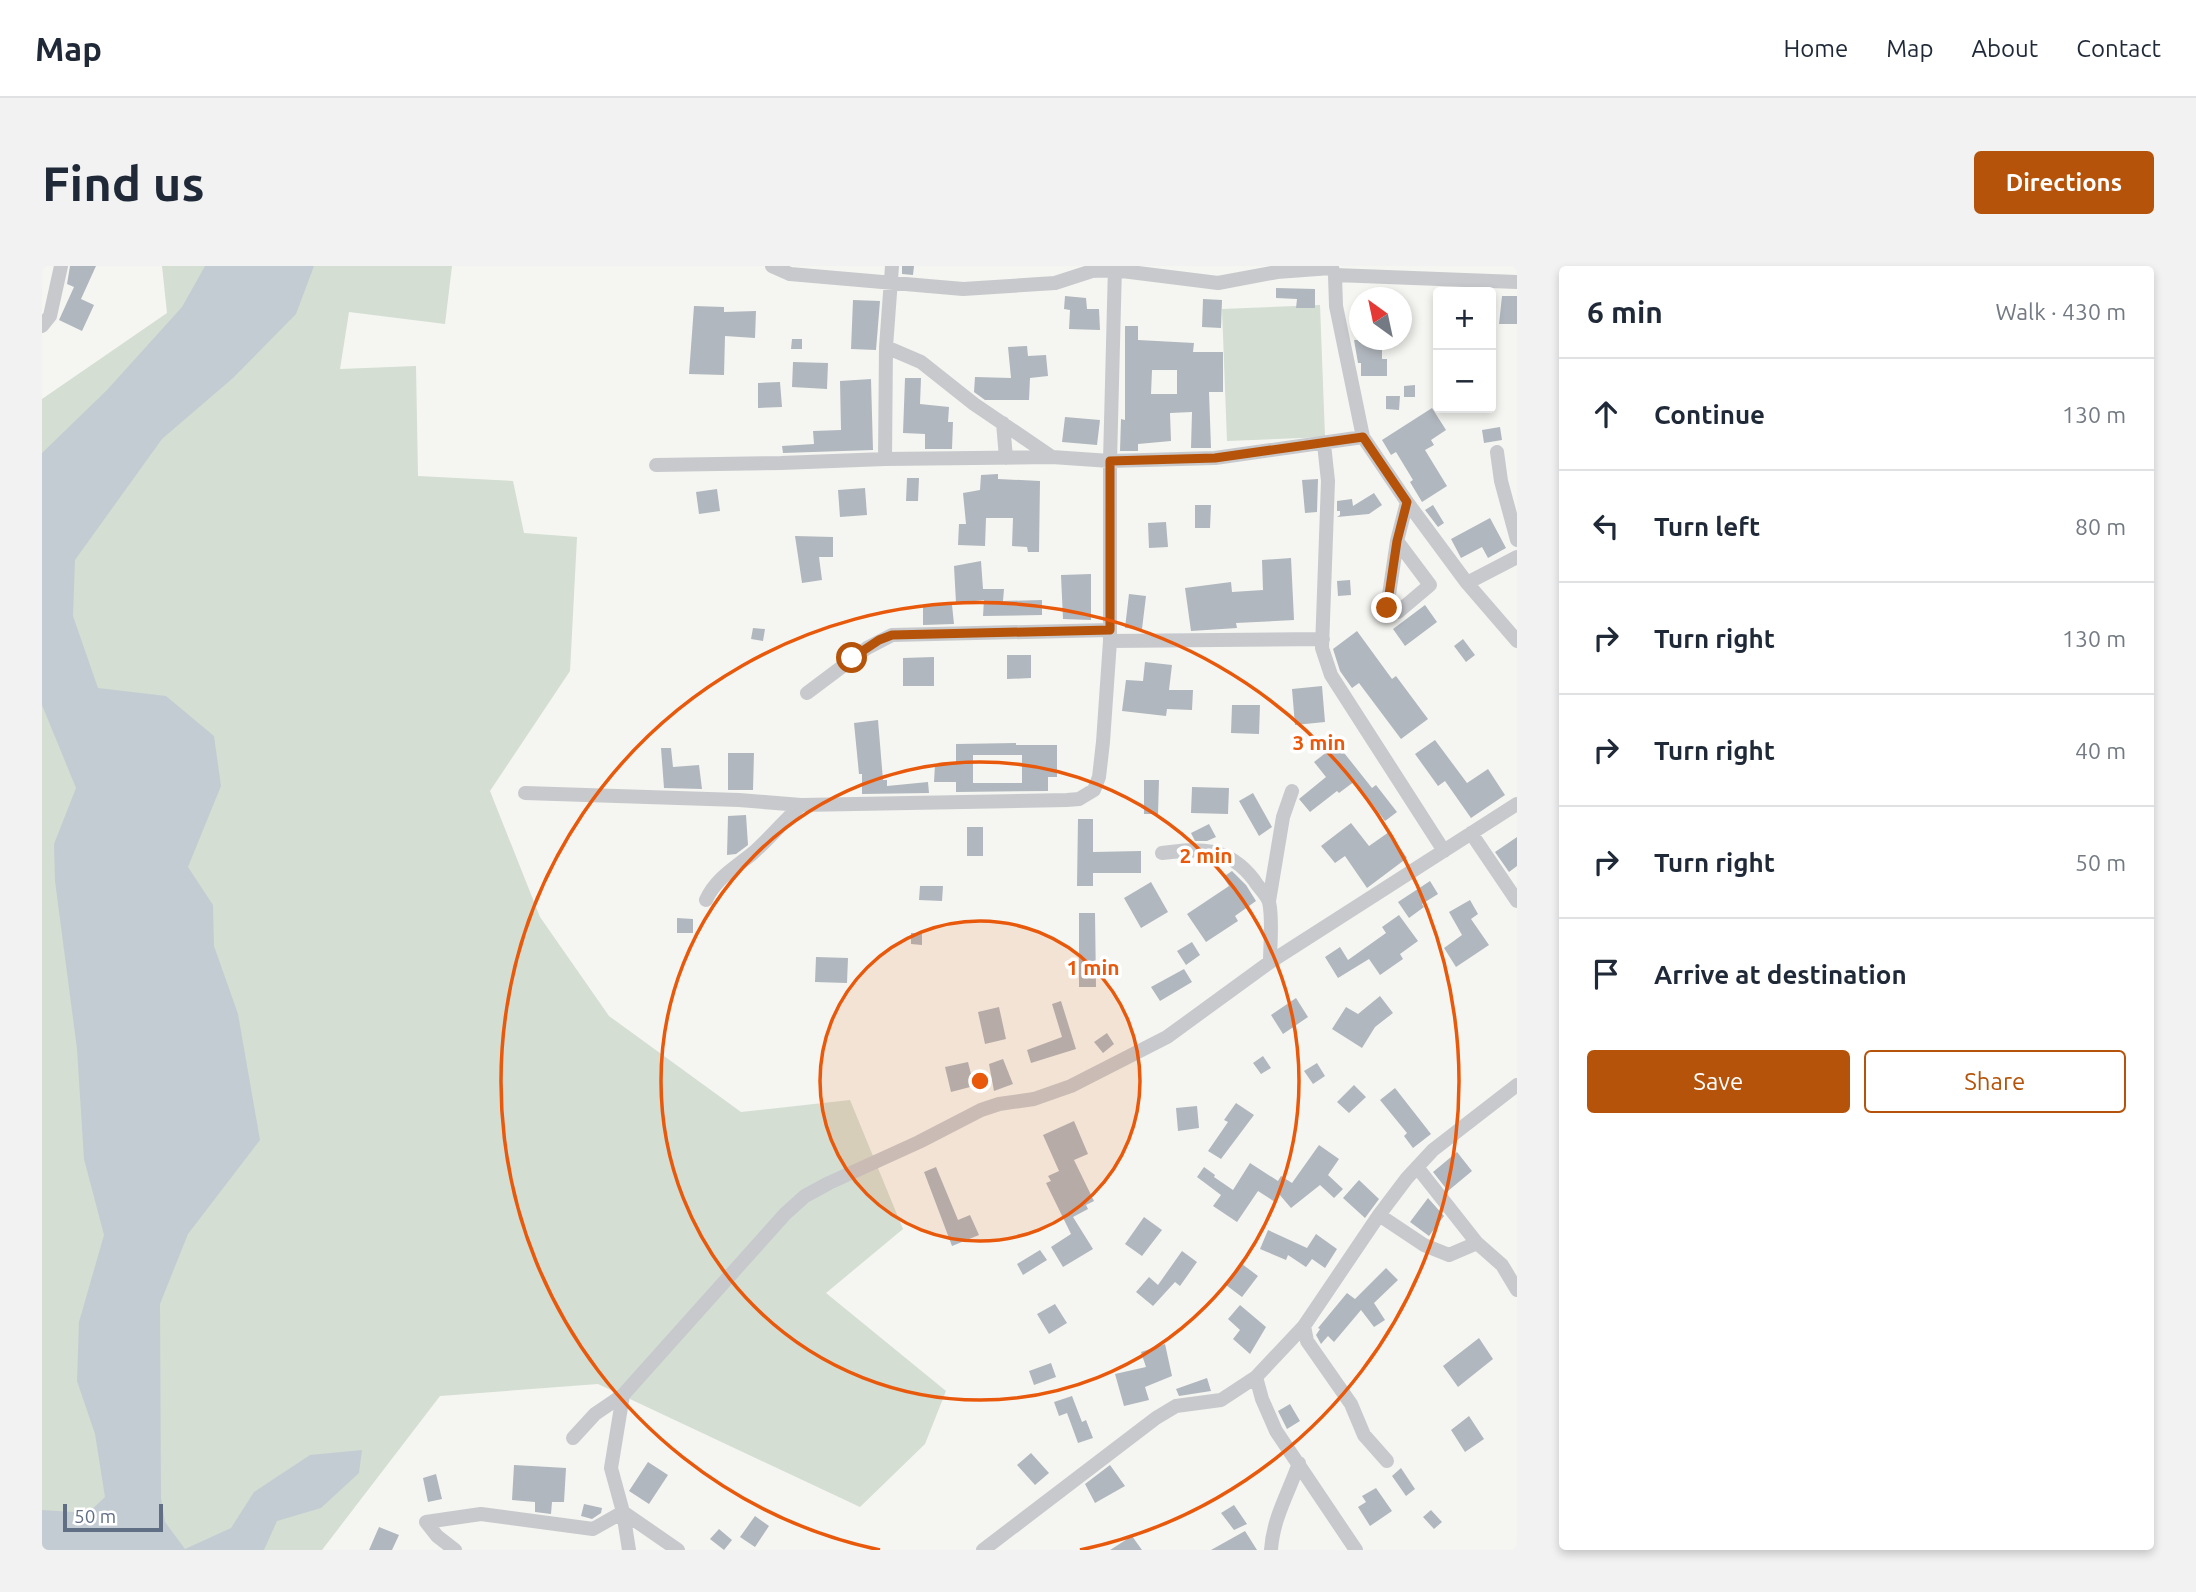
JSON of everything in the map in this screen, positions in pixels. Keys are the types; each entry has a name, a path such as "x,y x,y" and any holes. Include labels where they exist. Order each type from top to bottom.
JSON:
{"street":[{"path":"42,326 50,316 61,266"},
{"path":"772,266 790,274 891,285 962,289 1055,283 1093,271 1114,268 1218,283 1277,272 1332,270 1517,282"},
{"path":"885,459 886,347 892,266"},
{"path":"525,793 738,800 801,805 1067,800 1086,796 1094,790 1099,777 1110,636 1114,268"},
{"path":"1332,270 1336,306 1363,437 1467,583 1517,641"},
{"path":"886,347 921,362 956,390 1052,457"},
{"path":"1003,423 1006,458"},
{"path":"656,464 1052,457 1110,461 1215,458 1363,437"},
{"path":"1324,444 1328,481 1324,658 1331,675 1444,851"},
{"path":"1497,452 1501,481 1517,540"},
{"path":"1397,541 1430,584 1398,612 1387,608 1397,541 1407,502"},
{"path":"1467,583 1517,557"},
{"path":"807,693 867,648 892,635 1323,639"},
{"path":"1270,962 1269,901 1283,817 1292,791"},
{"path":"573,1438 596,1414 623,1395 785,1214 805,1196 981,1110 999,1104 1034,1099 1071,1086 1167,1037 1270,962 1517,804"},
{"path":"706,900 711,889 723,876 754,852 801,805"},
{"path":"1471,833 1517,901"},
{"path":"1162,853 1191,849 1214,852 1233,859 1247,872 1269,901"},
{"path":"983,1550 1156,1418 1176,1406 1222,1400 1255,1377 1304,1326 1379,1215 1417,1167 1433,1150 1517,1086"},
{"path":"1417,1167 1477,1244 1502,1265 1517,1290"},
{"path":"1379,1215 1424,1245 1449,1255 1477,1244"},
{"path":"1304,1326 1307,1341 1351,1404 1364,1436 1387,1461"},
{"path":"1255,1377 1276,1432 1354,1549"},
{"path":"623,1395 611,1468 623,1512 629,1550"},
{"path":"1271,1550 1276,1518 1291,1488 1299,1463"},
{"path":"455,1550 437,1536 426,1522 481,1514 593,1529 623,1512"},
{"path":"623,1512 678,1550"}],"shaded area":[{"path":"162,266 452,266 445,324 349,312 340,369 416,366 418,476 513,481 524,533 577,537 570,671 490,791 540,917 609,1016 741,1112 850,1100 903,1229 826,1293 946,1391 925,1444 860,1507 598,1384 440,1396 322,1550 42,1550 42,399 167,313"},
{"path":"205,266 314,266 296,314 233,378 162,439 75,560 73,616 98,688 166,696 214,736 221,786 188,867 213,905 214,946 238,1014 260,1140 188,1234 160,1304 161,1498 165,1522 185,1549 231,1528 254,1492 310,1455 362,1450 359,1473 321,1508 277,1521 264,1550 42,1550 42,1510 88,1513 105,1497 95,1434 77,1381 79,1322 104,1235 84,1159 77,1049 55,881 54,844 76,788 42,705 42,453 107,390 182,307"},
{"path":"1320,305 1325,437 1227,441 1222,309"}],"building":[{"path":"70,266 96,266 81,299 94,305 82,331 59,320 74,287 67,284"},
{"path":"902,266 914,266 913,275 902,274"},
{"path":"1276,288 1315,289 1315,308 1296,308 1297,299 1276,298"},
{"path":"1065,296 1086,298 1087,309 1099,309 1100,330 1069,329 1070,310 1064,309"},
{"path":"1502,296 1517,296 1517,324 1499,324"},
{"path":"1203,299 1222,300 1221,328 1202,327"},
{"path":"853,300 880,301 876,350 851,349"},
{"path":"694,306 724,307 724,312 756,311 755,338 725,336 724,375 689,374"},
{"path":"1125,326 1138,326 1138,340 1194,343 1193,352 1223,352 1223,392 1209,392 1211,448 1191,448 1192,412 1170,413 1171,441 1138,444 1138,451 1120,451 1121,419 1125,420","holes":["1152,370 1177,370 1177,394 1151,394"]},
{"path":"792,339 802,339 802,349 791,349"},
{"path":"1027,346 1028,356 1046,355 1048,376 1030,378 1029,400 985,400 974,392 975,377 1011,378 1008,347"},
{"path":"1356,350 1382,350 1382,359 1387,359 1387,376 1361,376 1361,363 1358,363"},
{"path":"793,362 828,363 827,389 792,387"},
{"path":"905,378 921,378 920,404 949,407 948,422 953,422 952,449 925,449 925,434 903,433"},
{"path":"871,379 873,450 783,453 782,446 814,444 813,431 841,430 840,381"},
{"path":"780,382 782,407 758,408 758,383"},
{"path":"1415,385 1415,397 1404,397 1404,386"},
{"path":"1386,396 1400,396 1399,410 1386,409"},
{"path":"1432,408 1446,430 1431,440 1434,445 1425,450 1447,486 1422,502 1410,482 1413,480 1396,452 1391,455 1382,440"},
{"path":"1065,417 1100,420 1097,445 1062,442"},
{"path":"1500,427 1502,440 1484,443 1482,430"},
{"path":"998,474 998,479 1040,481 1039,552 1028,552 1027,547 1012,546 1013,518 986,518 985,546 958,545 959,524 966,524 963,493 980,490 981,475"},
{"path":"907,478 919,478 918,501 906,501"},
{"path":"1318,479 1317,512 1305,513 1302,480"},
{"path":"865,488 867,515 840,517 838,490"},
{"path":"717,489 720,511 699,514 696,492"},
{"path":"1374,493 1382,505 1369,514 1337,517 1340,511 1337,511 1337,501 1352,499 1353,506"},
{"path":"1195,505 1211,505 1210,528 1195,528"},
{"path":"1433,505 1444,523 1438,527 1425,510"},
{"path":"1490,518 1506,548 1488,558 1482,547 1461,558 1451,539"},
{"path":"1166,522 1168,547 1149,548 1148,523"},
{"path":"795,536 833,537 833,557 819,557 822,580 802,583"},
{"path":"1291,558 1294,620 1236,623 1237,628 1191,631 1185,588 1231,582 1232,592 1263,590 1262,560"},
{"path":"981,561 983,589 1004,589 1003,601 1042,600 1042,615 983,616 984,600 956,603 954,566"},
{"path":"1091,574 1091,620 1063,619 1061,575"},
{"path":"1350,580 1351,595 1338,596 1337,581"},
{"path":"1129,594 1146,596 1142,629 1125,628"},
{"path":"923,605 952,605 954,624 923,625"},
{"path":"1425,605 1437,622 1405,646 1393,629"},
{"path":"753,628 765,629 763,641 751,639"},
{"path":"1357,631 1392,679 1396,676 1428,719 1401,739 1359,683 1352,688 1340,671 1333,649"},
{"path":"1463,639 1475,655 1466,662 1454,646"},
{"path":"1007,655 1031,655 1031,678 1007,679"},
{"path":"934,657 934,686 903,686 903,658"},
{"path":"1145,662 1172,665 1169,690 1193,690 1192,710 1167,709 1166,716 1122,711 1126,680 1143,681"},
{"path":"1322,686 1325,722 1295,725 1292,689"},
{"path":"1232,705 1260,705 1259,734 1231,733"},
{"path":"878,720 883,780 887,780 887,786 928,782 929,793 862,794 862,774 859,774 854,723"},
{"path":"1435,740 1467,783 1488,769 1505,795 1471,818 1445,781 1438,786 1415,754"},
{"path":"956,744 1057,745 1057,777 1048,777 1048,791 956,792 956,782 934,782 935,764 956,763","holes":["973,755 1022,755 1022,783 973,783"]},
{"path":"1337,744 1372,788 1376,785 1397,812 1385,821 1355,781 1310,812 1299,799 1326,777 1314,762"},
{"path":"661,748 671,748 673,767 699,765 702,789 664,788"},
{"path":"728,753 754,753 753,790 728,790"},
{"path":"1144,780 1159,780 1158,814 1144,814"},
{"path":"1192,787 1229,788 1228,814 1191,813"},
{"path":"1253,793 1272,827 1259,836 1239,801"},
{"path":"746,815 748,845 736,854 727,855 728,816"},
{"path":"1078,819 1093,819 1093,852 1141,851 1141,873 1093,873 1093,886 1077,886"},
{"path":"1351,823 1369,846 1389,832 1407,858 1367,888 1345,856 1335,863 1321,846"},
{"path":"1209,824 1216,837 1207,841 1195,841 1191,833"},
{"path":"967,827 983,827 983,856 967,856"},
{"path":"1517,837 1517,866 1509,872 1495,852"},
{"path":"1232,871 1246,885 1256,901 1235,916 1238,921 1206,942 1187,914 1229,886 1223,877"},
{"path":"1430,881 1438,894 1422,904 1424,907 1409,918 1398,902"},
{"path":"1151,882 1168,912 1141,928 1124,898"},
{"path":"920,886 943,886 942,901 919,900"},
{"path":"1470,900 1478,914 1471,919 1489,945 1456,967 1444,948 1462,935 1449,912"},
{"path":"1079,913 1095,913 1096,987 1079,987"},
{"path":"1399,915 1418,941 1400,954 1403,959 1380,975 1369,959 1338,978 1325,957 1340,947 1348,960 1386,933 1382,927"},
{"path":"677,918 693,919 693,933 677,933"},
{"path":"911,933 922,933 922,945 911,944"},
{"path":"1192,942 1200,955 1186,965 1177,951"},
{"path":"816,957 848,958 847,983 815,982"},
{"path":"1184,969 1192,982 1160,1001 1151,987"},
{"path":"1380,996 1393,1013 1375,1027 1362,1048 1332,1029 1346,1007 1358,1014"},
{"path":"1296,998 1308,1017 1283,1034 1271,1015"},
{"path":"1061,1001 1076,1049 1031,1063 1027,1050 1062,1037 1052,1004"},
{"path":"999,1007 1006,1039 985,1044 978,1012"},
{"path":"1107,1033 1114,1044 1103,1053 1094,1042"},
{"path":"1263,1056 1271,1068 1261,1074 1253,1063"},
{"path":"1003,1059 1013,1084 994,1091 989,1064"},
{"path":"968,1062 974,1086 951,1092 945,1067"},
{"path":"1317,1063 1325,1076 1313,1084 1304,1071"},
{"path":"1354,1085 1366,1097 1349,1113 1337,1102"},
{"path":"1395,1088 1431,1134 1413,1148 1404,1136 1407,1133 1380,1100"},
{"path":"1236,1103 1254,1115 1221,1159 1208,1151 1228,1122 1224,1120"},
{"path":"1197,1106 1199,1128 1178,1131 1176,1108"},
{"path":"1074,1121 1088,1154 1074,1160 1094,1201 1086,1205 1088,1209 1073,1217 1093,1249 1063,1267 1051,1247 1071,1234 1046,1183 1051,1181 1048,1176 1059,1171 1043,1135"},
{"path":"1319,1145 1339,1159 1328,1175 1343,1189 1334,1198 1320,1185 1291,1208 1279,1194 1275,1202 1258,1191 1237,1222 1213,1206 1221,1195 1197,1177 1204,1167 1233,1190 1250,1163 1278,1181 1281,1176 1292,1183"},
{"path":"1457,1152 1472,1171 1448,1191 1433,1172"},
{"path":"936,1167 958,1220 970,1215 979,1235 952,1246 924,1172"},
{"path":"1359,1180 1379,1199 1365,1218 1343,1198"},
{"path":"1428,1198 1444,1216 1429,1236 1410,1222"},
{"path":"1144,1217 1162,1230 1142,1256 1125,1244"},
{"path":"1268,1230 1307,1248 1316,1234 1337,1249 1325,1268 1312,1259 1306,1267 1288,1255 1286,1260 1260,1249"},
{"path":"1040,1250 1047,1260 1023,1275 1017,1264"},
{"path":"1182,1251 1197,1262 1180,1286 1175,1282 1153,1306 1136,1292 1149,1277 1158,1285"},
{"path":"1242,1264 1258,1276 1242,1297 1226,1285"},
{"path":"1386,1268 1398,1280 1374,1303 1385,1320 1374,1327 1361,1310 1334,1342 1328,1336 1321,1344 1316,1335 1320,1329 1318,1328 1347,1293 1355,1299"},
{"path":"1055,1304 1067,1323 1049,1334 1037,1314"},
{"path":"1240,1305 1266,1327 1250,1354 1233,1339 1240,1330 1228,1319"},
{"path":"1479,1338 1493,1359 1458,1387 1443,1366"},
{"path":"1165,1344 1172,1376 1145,1387 1149,1400 1124,1406 1115,1374 1146,1367 1141,1352"},
{"path":"1051,1363 1056,1377 1034,1385 1029,1371"},
{"path":"1207,1378 1211,1391 1179,1396 1176,1389"},
{"path":"1072,1396 1082,1422 1086,1420 1093,1438 1078,1443 1067,1413 1059,1416 1054,1402"},
{"path":"1290,1404 1300,1421 1287,1429 1278,1411"},
{"path":"1469,1416 1484,1439 1465,1452 1451,1430"},
{"path":"1031,1453 1049,1473 1035,1485 1017,1465"},
{"path":"648,1462 668,1475 649,1504 629,1491"},
{"path":"514,1465 566,1468 564,1502 552,1502 551,1514 535,1512 535,1502 512,1500"},
{"path":"1110,1465 1125,1486 1095,1503 1085,1484"},
{"path":"1401,1468 1415,1489 1406,1496 1392,1476"},
{"path":"436,1474 442,1499 428,1502 423,1478"},
{"path":"1376,1488 1392,1511 1370,1526 1358,1507 1366,1502 1362,1496"},
{"path":"584,1504 602,1508 601,1513 592,1519 581,1516"},
{"path":"1234,1505 1247,1524 1234,1530 1221,1513"},
{"path":"1431,1510 1442,1522 1434,1529 1423,1517"},
{"path":"755,1516 769,1526 755,1547 740,1537"},
{"path":"379,1527 399,1535 392,1550 369,1550"},
{"path":"719,1529 732,1540 724,1550 710,1539"},
{"path":"1245,1531 1257,1550 1211,1550"},
{"path":"1132,1536 1142,1550 1110,1550"}],"route":[{"path":"852,658 879,640 892,635 1110,630 1110,461 1215,458 1363,437 1407,502 1397,541 1387,608"}]}
